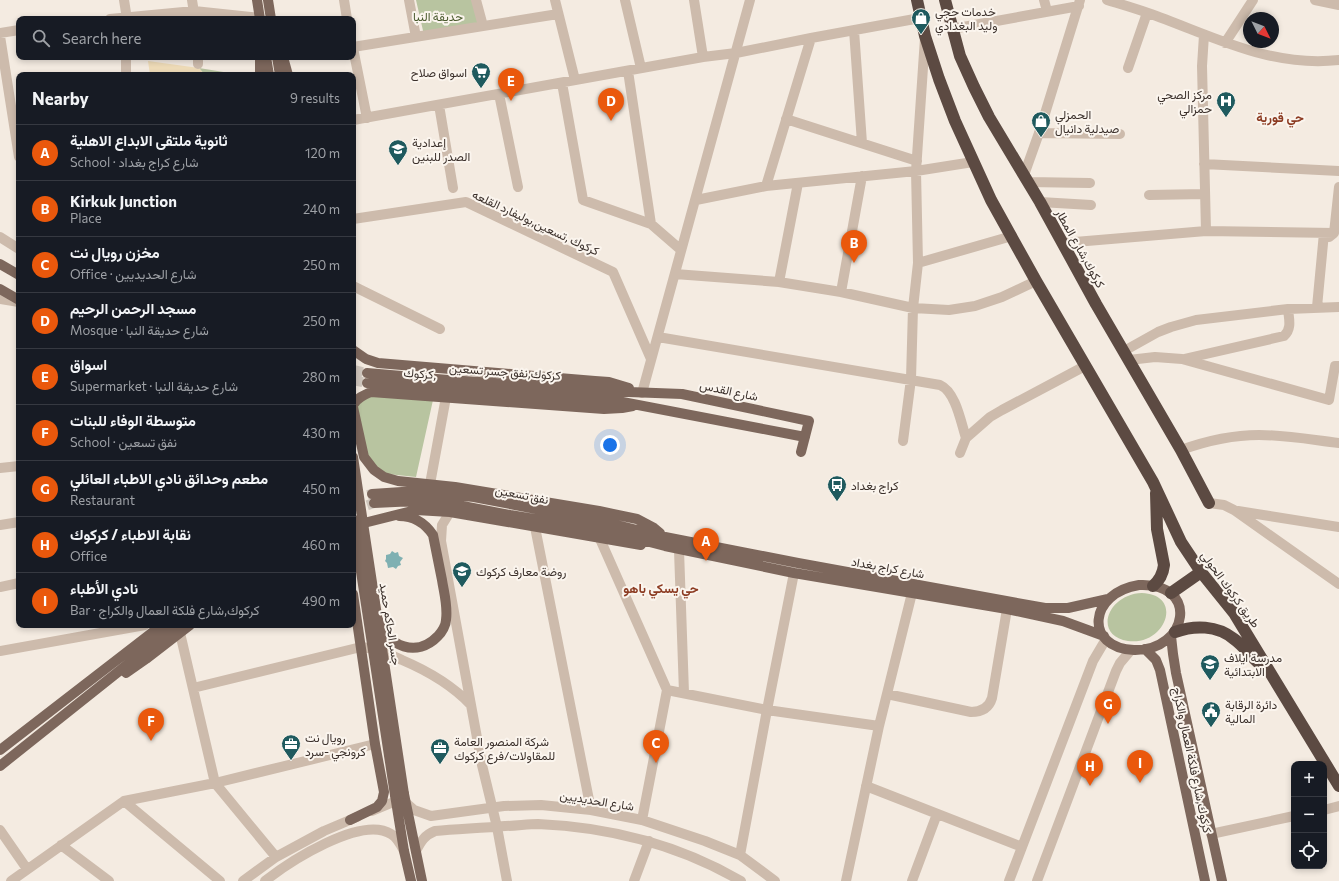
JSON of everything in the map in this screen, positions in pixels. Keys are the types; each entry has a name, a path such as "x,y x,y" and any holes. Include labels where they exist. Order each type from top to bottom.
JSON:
{"highway":[{"path":"916,0 925,36 947,100 973,162 1036,281 1156,488 1157,529 1164,565 1162,574 1153,586"},
{"name":"كركوك,شارع المطار","path":"945,0 960,56 996,129 1040,202 1126,356 1181,450 1209,503"},
{"name":"طريق كركوك الحولي","path":"1156,488 1165,510 1182,542 1201,572 1234,614 1339,786"},
{"path":"1171,593 1201,572"},
{"path":"1173,634 1195,627 1216,629 1234,638 1270,673"}],"main road":[{"path":"257,0 260,16"},
{"path":"268,0 271,16"},
{"path":"263,60 272,70"},
{"path":"267,60 272,70"},
{"path":"284,60 287,72"},
{"path":"0,264 16,273"},
{"path":"0,289 16,299"},
{"path":"356,352 366,359 378,362 595,381 620,385 642,392"},
{"name":"كركوك,نفق جسر تسعين","path":"367,378 448,380 642,392"},
{"name":"كركوك,","path":"367,378 612,400 639,404"},
{"path":"356,400 363,395 372,392 604,409 622,408 639,404 805,437 801,452"},
{"name":"شارع القدس","path":"642,392 690,395 809,421 805,437"},
{"path":"356,420 364,457 374,470 384,477 398,481 455,487 599,511 637,519 654,528 665,542 644,546 450,512 416,510 356,525"},
{"name":"جسر الحاكم حميد","path":"356,477 377,615 400,798"},
{"name":"نفق تسعين","path":"373,498 447,503 665,542"},
{"path":"377,615 380,625 390,638 402,646 410,648 421,647 432,642 441,632 446,621 446,604 433,535 423,523 414,519 403,516 388,516"},
{"name":"جسر الحاكم حميد","path":"356,537 400,798"},
{"name":"شارع كراج بغداد","path":"665,542 679,550 794,573 1007,609 1069,623 1105,638"},
{"name":"شارع كراج بغداد","path":"665,542 1045,608 1068,608 1108,599"},
{"path":"1139,585 1162,588 1171,593 1179,605 1179,624 1173,634 1160,644 1146,649 1131,650 1117,646 1105,638 1099,625 1099,616 1102,607 1108,599 1120,590 1139,585"},
{"path":"350,820 377,807 382,801 384,792 375,744 356,614"},
{"path":"91,681 123,648 147,628"},
{"path":"0,750 158,628"},
{"path":"0,766 100,687 178,629"},
{"name":"كركوك,شارع فلكة العمال والكراج","path":"1173,634 1173,654 1176,673 1222,881"},
{"name":"كركوك,شارع فلكة العمال والكراج","path":"1146,649 1153,656 1160,670 1206,881"},
{"path":"400,798 416,851 422,881"},
{"path":"400,798 404,851 411,881"}],"street":[{"path":"124,0 127,16"},
{"path":"192,0 194,15"},
{"path":"344,0 347,16"},
{"path":"409,0 416,37"},
{"path":"476,0 483,26"},
{"path":"555,0 574,80"},
{"path":"625,0 641,68"},
{"path":"694,0 703,57"},
{"path":"642,392 750,0"},
{"path":"1044,0 1047,11"},
{"path":"1107,0 1137,4 1147,13 1225,43 1285,59 1312,62 1339,60"},
{"path":"1225,43 1253,0"},
{"path":"1315,0 1339,5"},
{"path":"952,29 1047,11 1080,3"},
{"path":"1080,3 1026,178 1090,183"},
{"path":"1128,68 1147,13"},
{"path":"356,47 558,14"},
{"path":"172,16 210,16"},
{"path":"356,120 703,57 736,53 920,18"},
{"path":"854,30 862,143"},
{"path":"16,31 0,34 16,138"},
{"path":"1204,35 1202,66 1206,231"},
{"path":"903,441 911,379 913,308 918,263 917,166 925,36"},
{"path":"766,186 811,38"},
{"path":"126,60 126,72"},
{"path":"355,60 367,118"},
{"path":"628,71 652,224"},
{"path":"562,83 583,200 652,224 682,250"},
{"path":"499,94 518,187"},
{"path":"439,105 453,188"},
{"path":"786,119 862,143 917,166"},
{"path":"1039,133 1120,134"},
{"path":"696,200 766,186 862,176 917,166 973,162"},
{"path":"1204,164 1339,171"},
{"path":"841,292 862,176"},
{"path":"779,282 798,183"},
{"path":"1317,307 1327,236 1339,187"},
{"path":"1149,195 1205,194"},
{"name":"كركوك ,تسعين,بوليفارد القلعه","path":"356,219 466,202 613,272 651,359"},
{"path":"1040,202 1091,205"},
{"path":"1063,243 1206,231 1327,236"},
{"path":"918,263 1012,236"},
{"path":"0,237 16,247"},
{"path":"675,274 779,282 841,292 913,308 949,310 975,306 1036,281"},
{"path":"356,287 440,329"},
{"path":"0,299 16,301"},
{"path":"1126,356 1152,334 1183,323 1209,317 1288,309 1339,307"},
{"path":"1182,360 1284,336 1290,327 1288,309"},
{"path":"658,337 940,385 953,397 966,438"},
{"path":"1126,356 1182,360 1330,400 1335,366 1339,366"},
{"path":"960,453 966,438 990,417 1007,406 1085,366"},
{"path":"430,484 446,397"},
{"path":"1181,450 1211,440 1243,435 1274,435 1339,443"},
{"path":"0,468 16,466"},
{"path":"1209,503 1224,505 1234,510 1339,584"},
{"path":"1234,510 1339,527"},
{"path":"450,512 442,526 441,541 485,779 498,827 507,881"},
{"path":"0,525 16,522"},
{"path":"535,527 591,810"},
{"path":"600,539 667,690 642,820"},
{"path":"679,550 684,693"},
{"path":"740,855 794,573"},
{"path":"0,587 16,584"},
{"path":"846,881 879,726 912,593"},
{"path":"887,694 971,712 984,709 991,702 992,698 1007,609"},
{"path":"0,651 128,628"},
{"path":"178,629 215,783 276,857"},
{"path":"1009,881 1093,661 1105,638"},
{"path":"193,688 361,647 380,650 423,669 444,681 471,705"},
{"path":"1037,881 1115,675 1120,663 1131,650"},
{"path":"667,690 767,710 879,726"},
{"path":"15,880 27,869 124,801 215,783 375,744"},
{"path":"866,786 1022,846"},
{"path":"243,881 276,857 324,831 400,798"},
{"name":"شارع الحديديين","path":"400,798 414,810 431,816 492,807 541,805 591,810 642,820 705,841 740,855 775,881"},
{"path":"124,801 220,881"},
{"path":"1327,809 1339,806"},
{"path":"912,881 937,814"},
{"path":"1211,834 1291,817"},
{"path":"416,851 421,840 428,834 435,831 537,824 587,828 649,841 690,856 741,881"},
{"path":"0,830 27,869"},
{"path":"265,881 304,855 331,840 358,831 385,831 392,834 396,837 404,851"},
{"path":"634,881 649,841"},
{"path":"61,845 109,881"}],"green space":[{"name":"حديقة النبا","path":"416,0 473,0 479,25 424,35"},
{"path":"199,68 224,72 202,72"},
{"path":"363,395 433,400 416,477 378,473 367,455 356,401"},
{"path":"1142,593 1155,596 1163,602 1166,610 1165,620 1160,629 1152,636 1141,640 1128,641 1117,637 1110,631 1108,623 1109,615 1113,607 1120,600 1130,595"}],"sand":[{"path":"148,61 199,68 202,72 150,72"}],"water":[{"path":"392,551 395,553 398,552 399,556 403,558 400,562 401,565 396,569 393,567 388,568 385,561 386,555 390,554"}],"tunnel":[{"path":"356,371 367,373"},
{"path":"356,381 367,383"},
{"path":"356,498 372,494"},
{"path":"356,509 374,503"}],"place":[{"name":"خدمات حجي وليد البغدادي","path":"921,35"},
{"name":"اسواق صلاح","path":"481,89"},
{"name":"اسواق","path":"511,101"},
{"name":"مركز الصحي حمزالي","path":"1226,118"},
{"name":"مسجد الرحمن الرحيم","path":"611,121"},
{"name":"الحمزلي صيدلية دانيال","path":"1041,138"},
{"name":"إعدادية الصدر للبنين","path":"398,166"},
{"name":"Kirkuk Junction","path":"854,263"},
{"name":"كراج بغداد","path":"837,502"},
{"name":"ثانوية ملتقى الابداع الاهلية","path":"706,561"},
{"name":"روضة معارف كركوك","path":"462,588"},
{"name":"مدرسة ايلاف الابتدائية","path":"1210,681"},
{"name":"مطعم وحدائق نادي الاطباء العائلي","path":"1108,724"},
{"name":"دائرة الرقابة المالية","path":"1211,728"},
{"name":"متوسطة الوفاء للبنات","path":"151,741"},
{"name":"رويال نت كرونجي -سرد","path":"291,761"},
{"name":"مخزن رويال نت","path":"656,763"},
{"name":"شركة المنصور العامة للمقاولات/فرع كركوك","path":"440,765"},
{"name":"نادي الأطباء","path":"1140,783"},
{"name":"نقابة الاطباء / كركوك","path":"1090,786"}],"district":[{"name":"حي قورية","path":"1280,117"},
{"name":"حي يسكي باهو","path":"661,588"}]}
